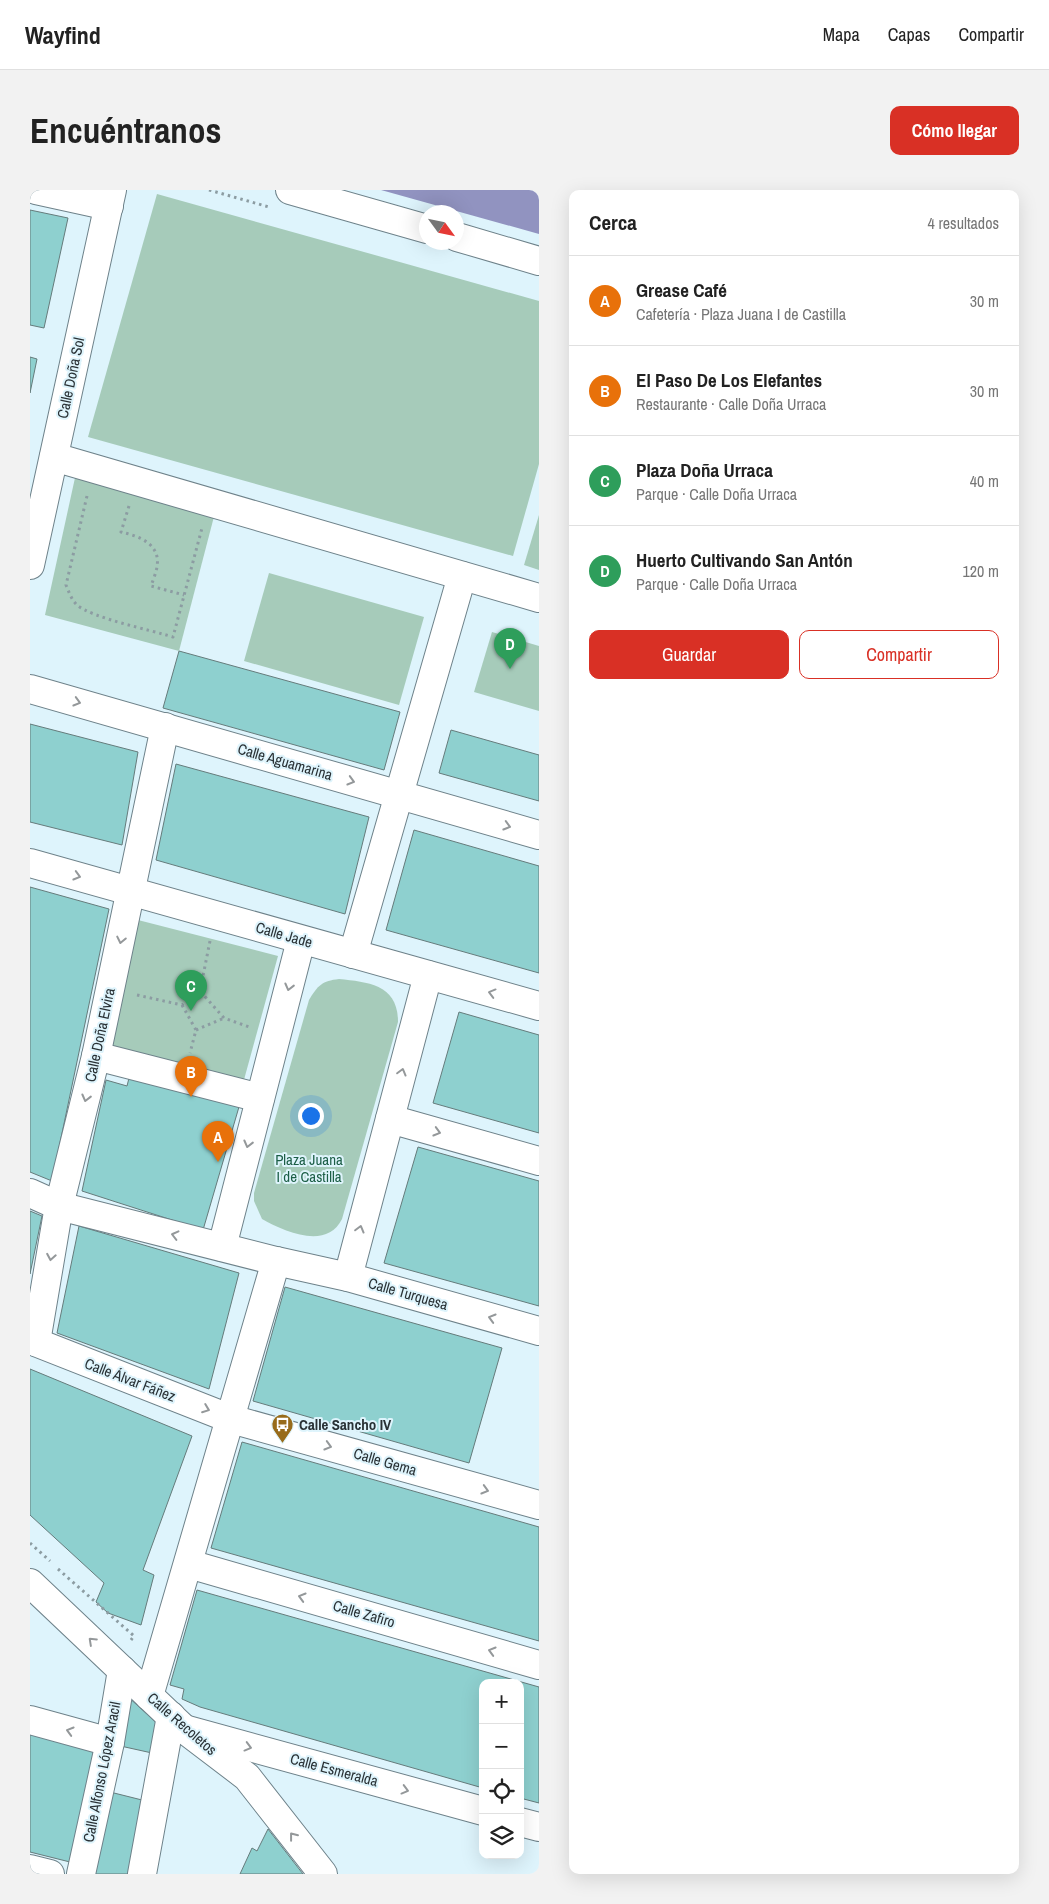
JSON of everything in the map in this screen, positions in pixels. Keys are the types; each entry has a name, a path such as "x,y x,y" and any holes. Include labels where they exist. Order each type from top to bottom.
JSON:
{"street":[{"path":"36,190 110,198"},
{"path":"290,190 419,227"},
{"name":"Calle Doña Sol","path":"30,565 37,497 54,457 110,198"},
{"path":"464,239 539,260"},
{"path":"54,457 539,598"},
{"path":"353,954 462,576"},
{"name":"Calle Aguamarina","path":"30,689 539,835"},
{"name":"Calle Doña Elvira","path":"33,1341 59,1206 96,1056 165,728"},
{"name":"Calle Jade","path":"30,863 539,1006"},
{"path":"222,1247 301,940"},
{"path":"348,1276 428,975"},
{"path":"96,1056 260,1098"},
{"path":"390,1118 539,1161"},
{"path":"30,1193 59,1206 276,1261 149,1696"},
{"name":"Calle Turquesa","path":"276,1261 348,1276 539,1331"},
{"name":"Calle Álvar Fáñez","path":"33,1341 231,1419"},
{"name":"Calle Gema","path":"231,1419 539,1505"},
{"name":"Calle Zafiro","path":"189,1564 539,1665"},
{"name":"Calle Recoletos","path":"30,1583 178,1723 247,1777 323,1874"},
{"name":"Calle Alfonso López Aracil","path":"81,1874 110,1742 122,1670"},
{"path":"30,1720 110,1742"},
{"path":"142,1874 178,1723"},
{"name":"Calle Esmeralda","path":"178,1723 479,1810"},
{"path":"524,1823 539,1827"},
{"path":"30,1869 50,1874"}],"path":[{"path":"94,469 66,584 70,595 77,605 90,613 173,637 209,502"},
{"path":"136,481 121,532 138,536 155,551 158,565 151,586 184,595"},
{"path":"182,1005 200,990 213,934"},
{"path":"200,990 224,1018 258,1030"},
{"path":"131,994 182,1005 196,1030 186,1071 181,1078"},
{"path":"196,1030 224,1018"},
{"path":"30,1543 134,1636"}],"green space":[{"path":"157,194 539,301 539,464 513,556 88,437"},
{"path":"78,464 217,505 179,651 45,615"},
{"path":"539,515 539,570 524,565"},
{"path":"269,573 424,617 399,705 244,661"},
{"path":"492,632 539,646 539,711 474,692"},
{"path":"138,920 278,956 242,1087 110,1050"},
{"name":"Plaza Juana I de Castilla","path":"339,979 371,984 387,993 393,1000 397,1010 398,1022 342,1219 335,1228 326,1234 305,1236 282,1229 262,1219 254,1201 254,1193 309,1000 321,985 328,981"}],"water":[{"path":"381,190 539,190 539,234 464,213 464,205 435,205"}],"building":[{"path":"30,210 68,218 44,328 30,325"},
{"path":"30,357 37,359 30,393"},
{"path":"179,651 400,712 384,770 163,708"},
{"path":"30,724 138,752 122,845 30,822"},
{"path":"451,730 539,755 539,801 439,773"},
{"path":"176,764 369,817 345,914 156,860"},
{"path":"414,830 539,866 539,973 386,930"},
{"path":"30,887 109,909 52,1181 30,1172"},
{"path":"459,1012 539,1035 539,1133 433,1103"},
{"path":"131,1070 241,1100 203,1230 82,1191 106,1080 127,1086"},
{"path":"418,1147 539,1181 539,1306 384,1263"},
{"path":"30,1211 42,1216 30,1274"},
{"path":"79,1226 239,1273 209,1389 57,1333"},
{"path":"285,1287 502,1348 469,1463 253,1401"},
{"path":"30,1369 192,1436 143,1570 154,1575 141,1625 108,1613 96,1602 104,1583 30,1515"},
{"path":"242,1442 539,1527 539,1641 211,1548"},
{"path":"197,1590 511,1679 479,1679 479,1787 200,1707 182,1699 184,1689 170,1685"},
{"path":"524,1683 539,1687 539,1803 524,1799"},
{"path":"126,1695 158,1724 152,1753 116,1745"},
{"path":"30,1733 101,1750 74,1863 30,1852"},
{"path":"110,1792 146,1801 132,1874 94,1874"},
{"path":"268,1829 303,1874 240,1874 252,1848 257,1851"}],"place":[{"name":"Huerto Cultivando San Antón","path":"510,669"},
{"name":"Plaza Doña Urraca","path":"191,1011"},
{"name":"El Paso De Los Elefantes","path":"191,1097"},
{"name":"Grease Café","path":"218,1162"},
{"name":"Calle Sancho IV","path":"283,1444"}]}
